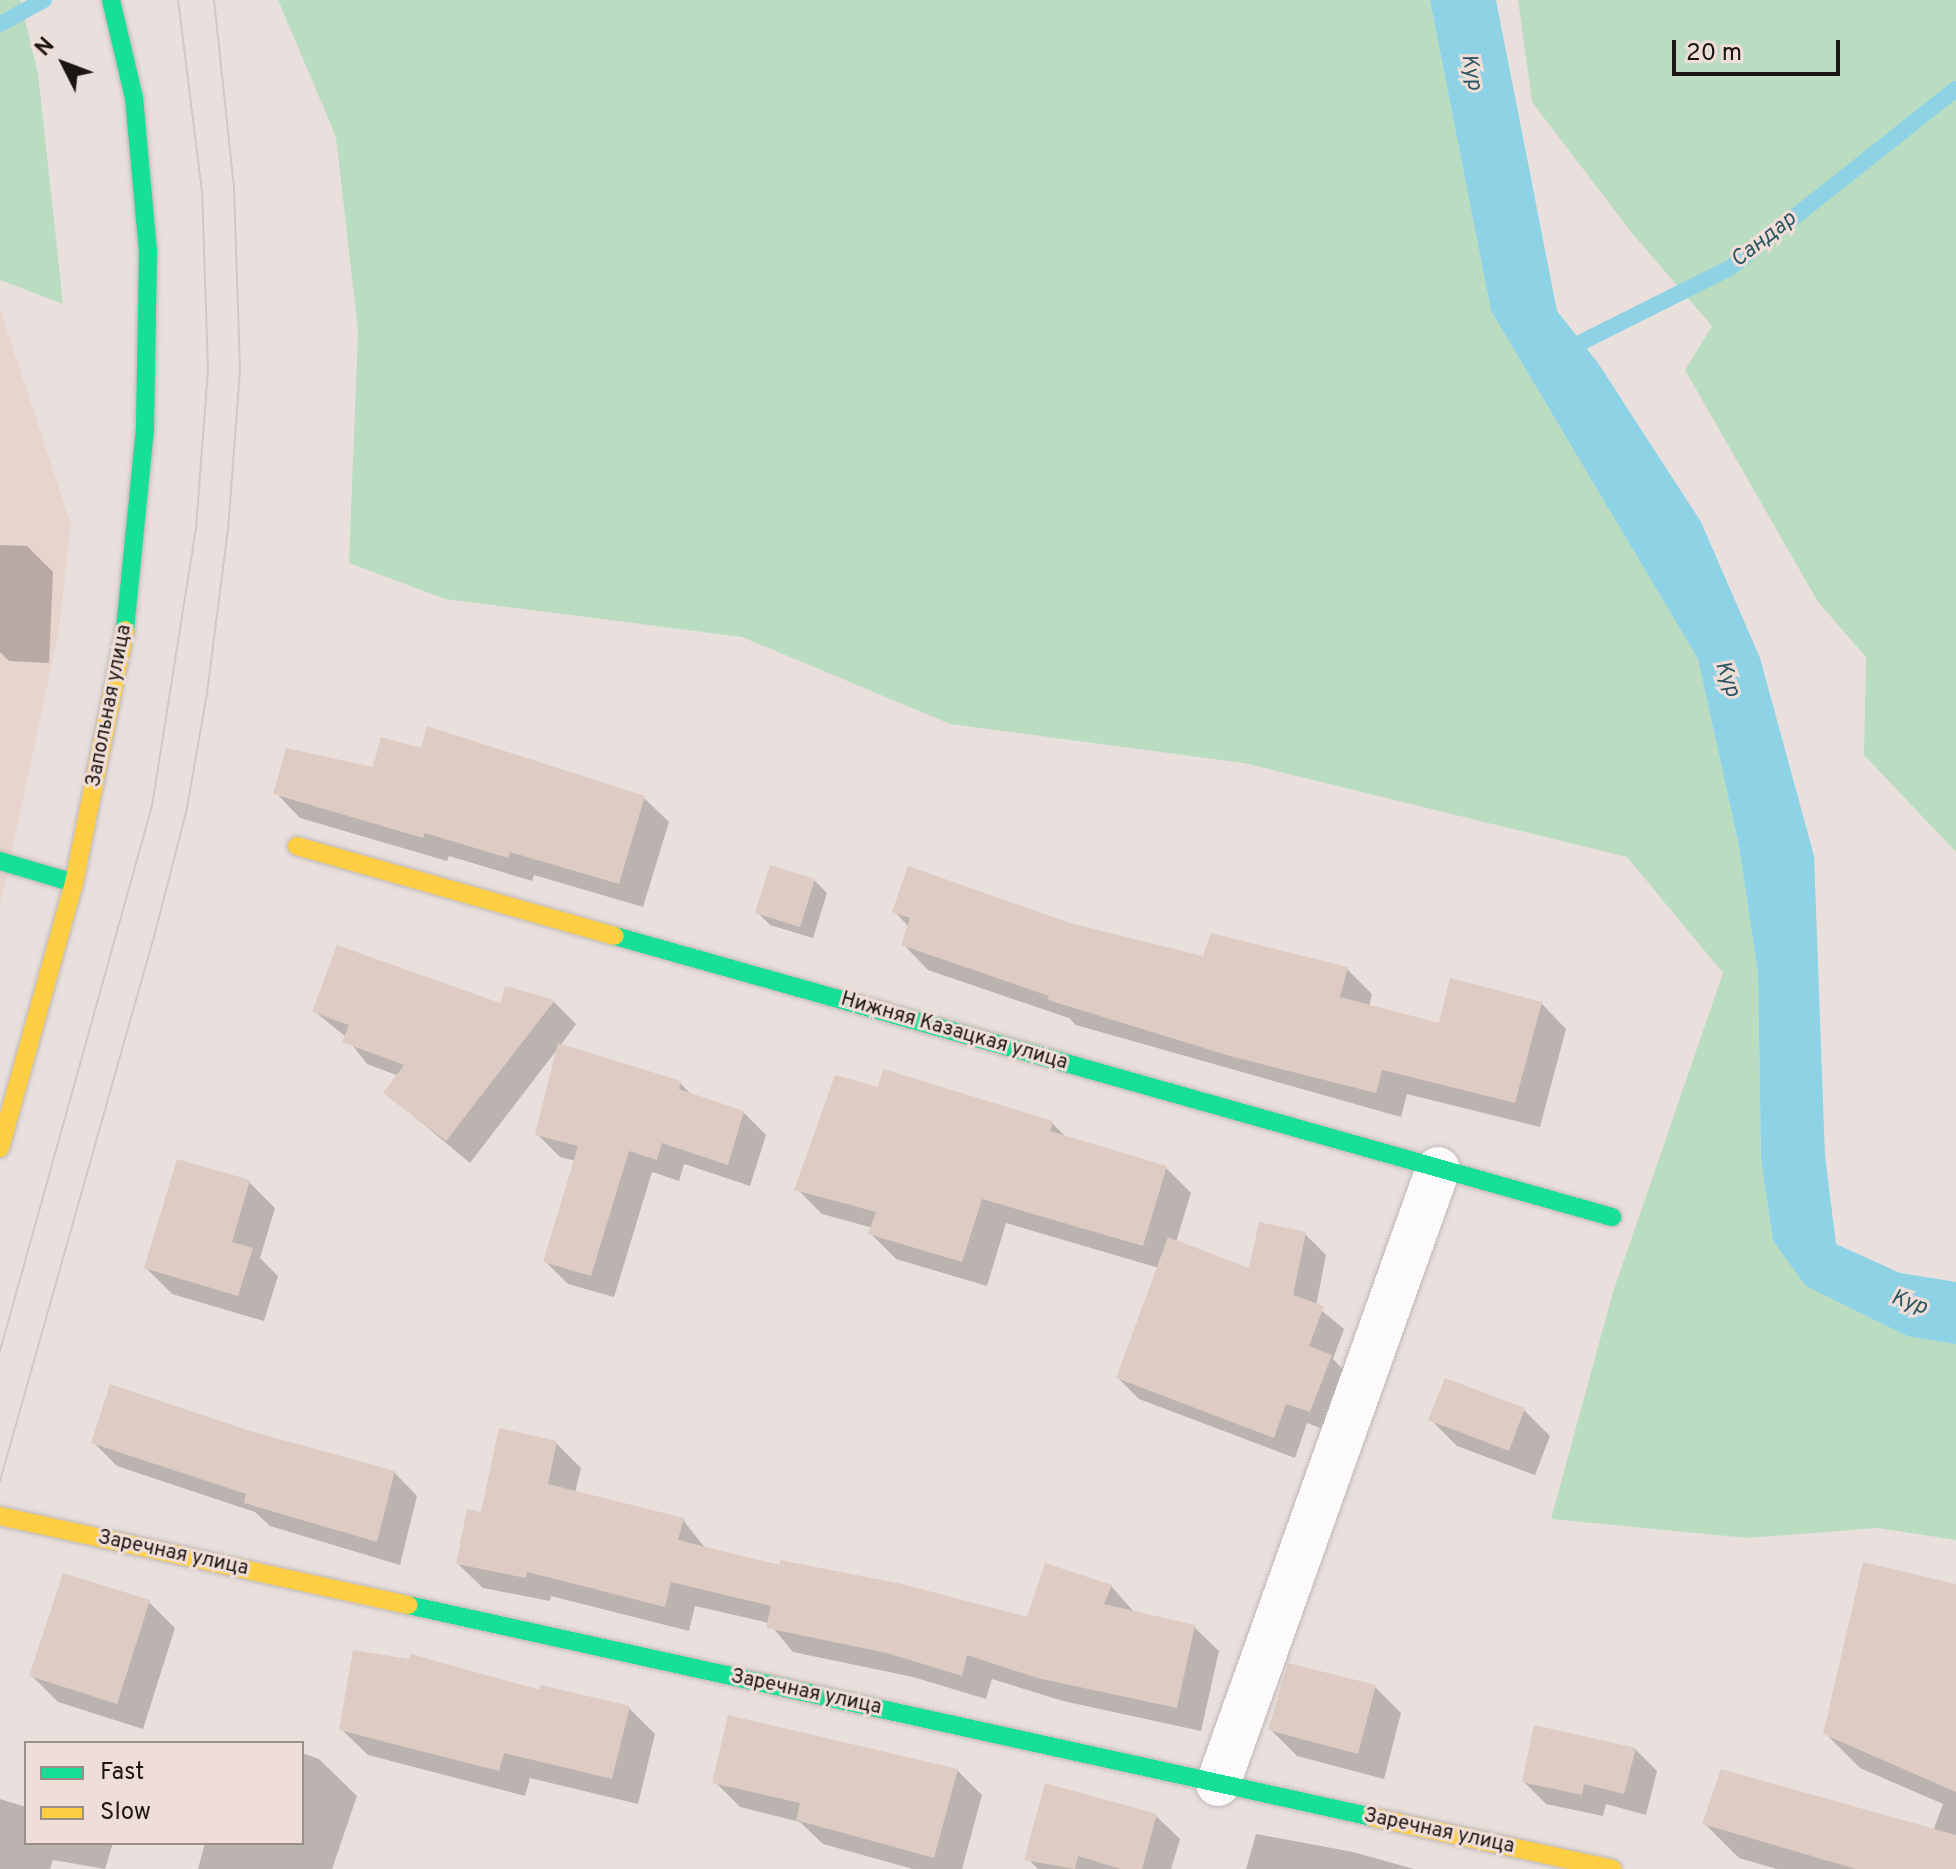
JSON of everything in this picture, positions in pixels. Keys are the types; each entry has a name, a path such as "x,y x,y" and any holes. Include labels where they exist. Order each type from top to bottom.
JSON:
{"street":[{"name":"Запольная улица","path":"0,1148 74,883 111,714 131,591 145,429 148,253 134,98 111,0"},
{"name":"Нижняя Казацкая улица","path":"297,846 1612,1217"},
{"path":"0,861 74,883"},
{"path":"1218,1784 1438,1169"},
{"name":"Заречная улица","path":"0,1516 1612,1869"}],"shaded area":[{"path":"0,309 71,524 59,631 0,908"}],"green space":[{"path":"0,0 20,0 38,73 63,304 0,280"},
{"path":"278,0 1430,0 1491,311 1698,659 1739,846 1758,973 1761,1159 1773,1241 1807,1286 1907,1336 1956,1344 1956,1540 1878,1528 1748,1538 1551,1519 1613,1292 1723,973 1627,857 1244,763 950,724 742,637 445,599 349,563 358,331 336,137"},
{"path":"1518,0 1956,0 1956,852 1864,755 1866,657 1818,602 1685,370 1712,326 1631,232 1532,102"}],"water":[{"path":"1430,0 1496,0 1557,311 1598,363 1701,522 1760,658 1814,856 1825,1156 1836,1244 1900,1273 1956,1282 1956,1344 1907,1336 1806,1286 1773,1241 1761,1159 1758,973 1739,846 1698,659 1491,311"}],"building":[{"path":"427,726 645,796 619,884 510,852 508,858 425,833 423,838 273,794 286,748 373,767 381,737 421,748"},
{"path":"770,865 815,879 800,927 755,913"},
{"path":"908,866 1070,923 1203,956 1211,933 1348,967 1340,997 1439,1023 1450,978 1542,1002 1515,1103 1382,1070 1376,1093 1230,1056 1048,1000 1049,996 901,945 910,918 892,912"},
{"path":"337,945 500,1003 505,986 555,1000 446,1141 383,1093 404,1065 342,1042 349,1025 312,1012"},
{"path":"558,1043 681,1081 679,1089 744,1111 728,1165 662,1143 657,1160 629,1151 591,1276 543,1262 578,1146 535,1135"},
{"path":"883,1069 1053,1121 1050,1131 1167,1166 1143,1246 982,1199 962,1262 868,1234 876,1212 794,1190 835,1075 878,1087"},
{"path":"177,1159 250,1180 232,1242 253,1248 238,1296 144,1268"},
{"path":"1259,1222 1306,1232 1293,1295 1324,1306 1309,1346 1332,1355 1310,1412 1286,1404 1274,1438 1116,1378 1168,1237 1249,1268"},
{"path":"1445,1378 1525,1408 1509,1451 1428,1420"},
{"path":"110,1384 247,1430 395,1471 377,1542 244,1503 246,1494 91,1443"},
{"path":"499,1428 557,1441 548,1484 684,1518 678,1540 779,1565 780,1560 902,1584 1027,1617 1045,1563 1112,1585 1104,1604 1195,1625 1177,1708 1037,1678 967,1655 962,1676 887,1653 766,1628 771,1606 671,1582 665,1607 527,1572 526,1578 456,1564 467,1509 481,1512"},
{"path":"1863,1562 1956,1584 1956,1792 1823,1734"},
{"path":"63,1573 150,1600 117,1704 29,1676"},
{"path":"353,1650 409,1659 411,1654 540,1690 541,1685 630,1706 612,1779 504,1753 499,1771 339,1730"},
{"path":"1288,1663 1376,1685 1358,1754 1268,1730"},
{"path":"728,1715 958,1769 934,1858 796,1820 800,1803 712,1783"},
{"path":"1534,1725 1636,1748 1624,1794 1584,1784 1582,1795 1522,1782"},
{"path":"1721,1769 1956,1835 1956,1869 1856,1869 1702,1824"},
{"path":"1045,1783 1157,1814 1142,1869 1121,1869 1078,1856 1075,1869 1024,1860"}],"waterway":[{"name":"Кур","path":"0,24 44,0"},
{"name":"Сандар","path":"1564,351 1730,268 1956,89"}],"tram line":[{"path":"0,1351 152,806 196,529 208,369 202,192 178,0"},
{"path":"0,1481 155,933 187,808 207,693 228,530 240,369 234,187 214,0"}],"traffic: fast":[{"path":"111,0 134,98 148,253 145,429 125,630"},
{"path":"0,861 74,883"},
{"path":"615,936 1612,1217"},
{"path":"408,1605 1372,1817"}],"traffic: slow":[{"path":"0,1148 74,883 125,630"},
{"path":"297,846 615,936"},
{"path":"0,1516 408,1605"},
{"path":"1372,1817 1612,1869"}]}
